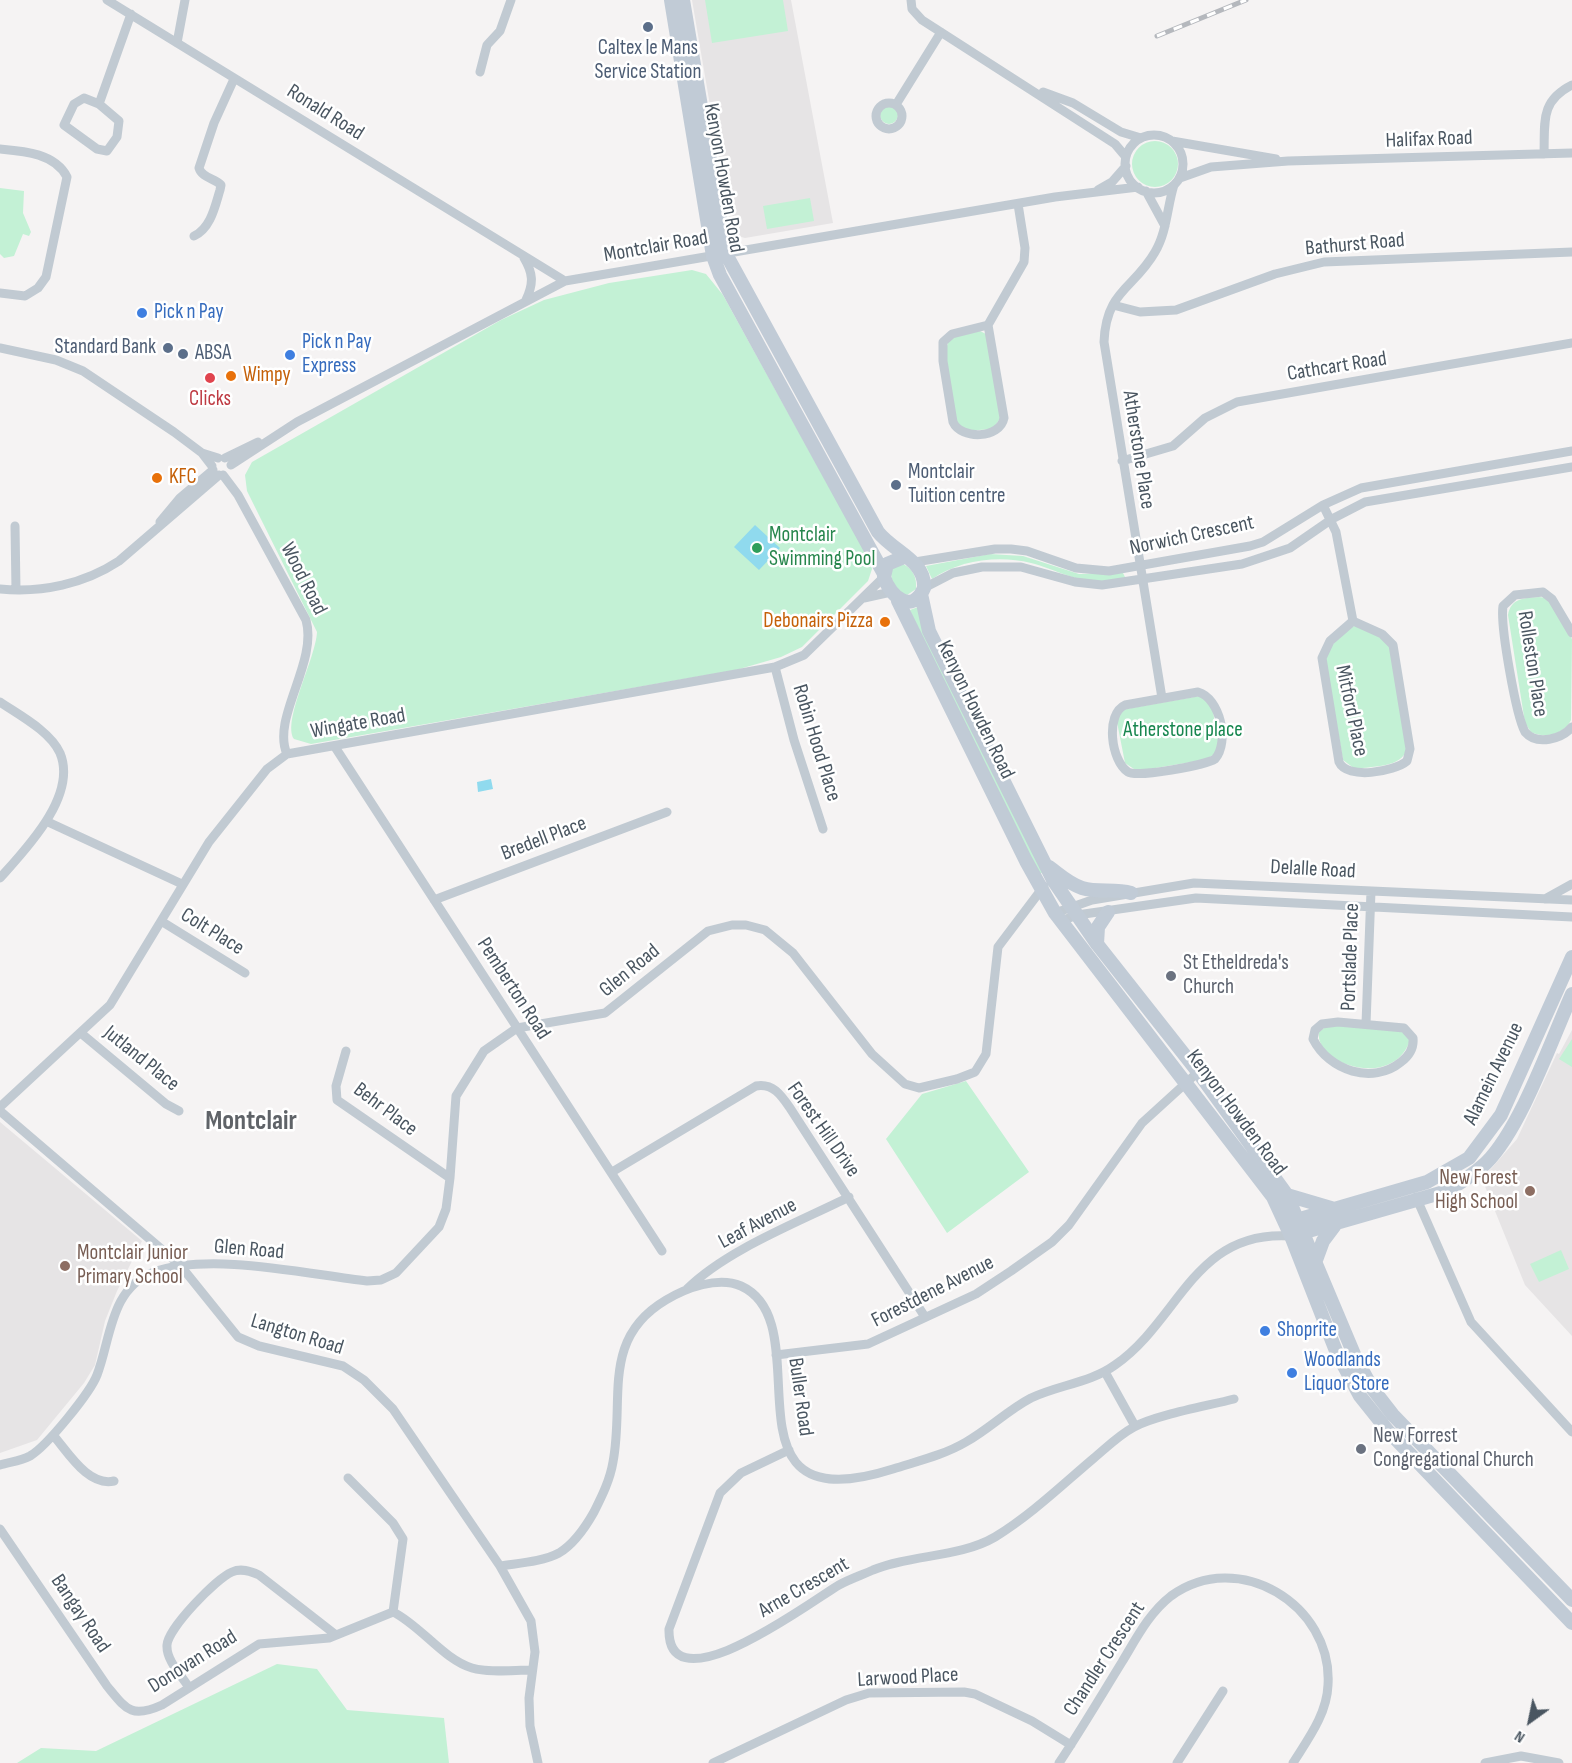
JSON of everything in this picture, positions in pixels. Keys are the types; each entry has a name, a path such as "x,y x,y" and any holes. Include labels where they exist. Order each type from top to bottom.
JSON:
{"street":[{"name":"Ronald Road","path":"107,0 565,281"},
{"path":"177,43 186,0"},
{"path":"480,72 487,45 500,31 512,0"},
{"name":"Kenyon Howden Road","path":"671,0 690,81 720,255 720,275 884,576"},
{"name":"Kenyon Howden Road","path":"683,0 690,81"},
{"name":"Halifax Road","path":"911,0 916,15 1115,144 1126,161 1127,174 1142,189 1161,192 1177,181 1211,167 1288,161 1572,153"},
{"path":"99,104 131,15"},
{"path":"897,103 941,32"},
{"path":"194,236 202,231 209,222 220,190 221,185 202,174 199,168 214,123 234,78"},
{"path":"1544,154 1549,104 1558,93 1572,85"},
{"name":"Halifax Road","path":"1032,89 1073,103 1121,132 1141,138 1156,135 1172,141 1288,161"},
{"path":"84,98 99,104 116,116 120,125 114,145 107,151 97,149 64,125 77,100 84,98"},
{"path":"1126,161 1134,143 1141,138"},
{"path":"1172,141 1178,147 1183,162 1177,181"},
{"path":"0,149 36,153 63,170 67,181 50,266 44,281 25,296 0,293"},
{"name":"Montclair Road","path":"1096,191 1112,182 1126,161"},
{"name":"Atherstone Place","path":"1162,698 1138,566 1104,342 1106,324 1113,305 1125,286 1154,253 1165,226 1177,181"},
{"path":"1142,189 1165,226"},
{"name":"Montclair Road","path":"0,589 16,590 60,585 105,571 157,526 175,514 222,467 289,427 565,281 1096,191 1142,189"},
{"path":"988,324 952,334 945,339 942,347 953,422 959,431 967,434 994,431 1003,424 1004,418 988,324 1024,262 1025,248 1018,204"},
{"name":"Bathurst Road","path":"1113,305 1140,312 1176,310 1275,274 1324,262 1572,252"},
{"name":"Kenyon Howden Road","path":"720,255 871,520 884,540 909,559"},
{"path":"523,257 532,272 532,283 526,300"},
{"name":"Cathcart Road","path":"1122,461 1173,446 1205,418 1237,402 1572,343"},
{"name":"Wood Road","path":"0,348 56,360 83,371 222,467 306,620 309,632 307,650 283,739 287,754"},
{"path":"811,443 823,435"},
{"name":"Norwich Crescent","path":"909,559 1003,549 1027,551 1076,568 1096,571 1138,566 1263,542 1323,505 1351,491 1572,451"},
{"path":"1525,461 1528,475"},
{"name":"Norwich Crescent","path":"923,591 962,570 1000,566 1037,570 1088,585 1141,580 1258,561 1290,548 1332,519 1365,502 1572,467"},
{"path":"1426,477 1429,491"},
{"path":"1323,505 1332,519 1341,553 1353,621"},
{"path":"858,528 871,520"},
{"path":"15,526 16,590"},
{"path":"862,599 895,596 909,602 923,591 924,579 909,559 891,560 884,576 895,596"},
{"name":"Wingate Road","path":"0,1109 82,1034 116,998 182,884 216,831 267,769 287,754 775,667 804,655 884,576"},
{"name":"Kenyon Howden Road","path":"923,591 929,631 1043,861 1058,879 1074,911 1097,944 1198,1072 1287,1195 1305,1233 1353,1352 1372,1388 1393,1415 1466,1491 1568,1605 1572,1623"},
{"name":"Rolleston Place","path":"1572,633 1552,599 1543,592 1515,595 1503,606 1503,620 1512,672 1525,732 1533,739 1545,739 1566,734 1572,726"},
{"name":"Kenyon Howden Road","path":"895,596 1040,889 1058,917 1264,1183 1288,1229 1336,1352 1354,1388 1377,1419 1455,1501 1568,1605"},
{"name":"Mitford Place","path":"1353,621 1382,634 1393,645 1410,749 1407,761 1399,766 1354,773 1345,770 1339,762 1322,658 1330,641 1353,621"},
{"name":"Robin Hood Place","path":"775,667 794,740 823,829"},
{"path":"1198,692 1209,697 1216,710 1222,741 1220,751 1209,762 1130,774 1119,761 1112,723 1114,714 1125,705 1162,698 1198,692"},
{"path":"0,702 43,734 59,752 62,779 48,822 0,878"},
{"name":"Pemberton Road","path":"335,747 662,1251"},
{"name":"Bredell Place","path":"434,900 667,812"},
{"path":"48,822 182,884"},
{"path":"1058,879 1083,889 1119,889 1131,893"},
{"name":"Glen Road","path":"0,1465 32,1455 53,1435 92,1385 120,1301 139,1281 152,1273 180,1266 223,1264 367,1281 390,1277 404,1266 439,1227 446,1209 456,1096 484,1051 517,1028 606,1013 708,931 732,925 746,925 765,930 793,952 872,1054 905,1084 919,1088 957,1079 975,1071 983,1060 991,1021 996,952 1040,889 1058,879"},
{"name":"Delalle Road","path":"1058,917 1131,893 1194,883 1572,900"},
{"path":"1543,900 1572,884"},
{"name":"Portslade Place","path":"1366,1024 1371,891"},
{"name":"Delalle Road","path":"1074,911 1108,912 1196,898 1572,917"},
{"path":"1097,944 1098,927 1108,912"},
{"name":"Colt Place","path":"161,921 245,973"},
{"name":"Alamein Avenue","path":"1288,1229 1299,1220 1411,1187 1453,1169 1469,1158 1491,1132 1572,957"},
{"name":"Alamein Avenue","path":"1288,1229 1305,1233 1418,1202 1460,1184 1496,1152 1518,1114 1572,994"},
{"name":"Portslade Place","path":"1328,1022 1366,1024 1400,1027 1407,1031 1414,1043 1405,1059 1385,1071 1358,1073 1335,1063 1313,1039 1315,1030 1328,1022"},
{"name":"Jutland Place","path":"82,1034 166,1104 179,1111"},
{"name":"Behr Place","path":"346,1051 336,1086 337,1100 450,1178"},
{"name":"Forestdene Avenue","path":"776,1355 868,1344 976,1294 1052,1242 1069,1225 1142,1123 1185,1081 1198,1072"},
{"name":"Forest Hill Drive","path":"612,1172 756,1086 763,1085 776,1090 849,1197 925,1317"},
{"name":"Langton Road","path":"0,1109 180,1266 238,1337 260,1346 343,1366 375,1390 405,1424 500,1566 531,1622 534,1637 530,1726 538,1763"},
{"path":"1411,1187 1471,1322 1572,1432"},
{"path":"1287,1195 1335,1209"},
{"name":"Leaf Avenue","path":"687,1289 700,1276 735,1255 849,1197"},
{"path":"1316,1260 1323,1241 1335,1225"},
{"name":"Buller Road","path":"500,1566 550,1557 568,1547 583,1530 606,1486 614,1461 618,1375 626,1340 648,1312 687,1289 722,1282 746,1289 763,1305 770,1318 776,1355 779,1410 789,1449 800,1465 820,1476 843,1481 867,1477 952,1449 1030,1399 1105,1372 1132,1351 1215,1256 1229,1247 1288,1229"},
{"path":"1105,1372 1135,1426"},
{"name":"Arne Crescent","path":"789,1449 741,1473 720,1493 669,1629 672,1647 678,1653 698,1658 723,1654 750,1642 841,1584 858,1576 912,1557 960,1550 993,1538 1022,1519 1135,1426 1234,1399"},
{"path":"53,1435 91,1477 106,1483 114,1481"},
{"path":"348,1479 393,1523 403,1539 393,1612 414,1625 467,1666 480,1670 532,1670"},
{"path":"1455,1501 1466,1491"},
{"name":"Bangay Road","path":"0,1529 107,1686 124,1707 137,1712"},
{"path":"188,1686 168,1655 167,1642 171,1632 210,1590 234,1571 244,1570 259,1575 336,1635"},
{"name":"Chandler Crescent","path":"1059,1763 1142,1629 1163,1603 1196,1584 1240,1579 1277,1591 1301,1609 1314,1626 1326,1655 1328,1685 1325,1705 1293,1763"},
{"name":"Donovan Road","path":"137,1712 147,1712 162,1705 188,1686 259,1644 310,1641 336,1635 393,1612"},
{"path":"1177,1763 1223,1691"},
{"name":"Larwood Place","path":"713,1763 846,1700 869,1693 964,1692 975,1694 1024,1716 1071,1745"},
{"path":"1485,1763 1521,1756 1559,1763"}],"shaded area":[{"path":"692,0 791,0 833,223 745,238 732,234"},
{"name":"New Forest High School","path":"1572,1030 1572,1336 1525,1285 1482,1179 1517,1139 1557,1053 1559,1054"},
{"name":"Montclair Junior Primary School","path":"0,1122 142,1241 117,1291 105,1321 95,1365 84,1383 37,1440 0,1453"}],"green space":[{"path":"705,0 783,0 788,31 712,43"},
{"path":"889,106 895,109 898,115 895,121 889,124 883,121 880,115 883,109"},
{"path":"1155,141 1171,148 1178,164 1171,180 1155,187 1139,180 1132,164 1139,148"},
{"path":"0,188 24,191 23,213 31,232 29,236 23,234 14,256 4,258 0,254"},
{"path":"810,198 814,221 767,229 763,206"},
{"path":"692,270 706,274 723,295 870,561 872,569 868,581 802,647 781,657 736,670 311,744 294,739 292,718 317,632 247,491 245,475 252,462 501,320 544,300 609,283"},
{"path":"980,331 986,334 1001,417 993,429 964,431 957,425 945,351 950,338"},
{"path":"990,554 1023,556 1079,574 1123,573 1125,577 1102,583 1078,579 1031,563 1006,559 967,563 932,579 926,566"},
{"path":"903,564 912,571 916,581 916,589 907,595 897,588 891,573 891,569"},
{"path":"1539,597 1547,598 1572,639 1571,720 1564,729 1548,735 1531,732 1525,723 1508,615 1515,602"},
{"path":"918,607 1042,873 1038,874 912,615 910,610"},
{"path":"1355,626 1382,637 1390,646 1407,749 1399,760 1393,763 1355,769 1343,760 1325,659 1328,649 1351,627"},
{"name":"Atherstone place","path":"1200,696 1212,706 1219,745 1215,754 1204,760 1137,771 1125,763 1117,722 1120,710"},
{"path":"1328,1025 1403,1031 1410,1040 1401,1055 1388,1064 1373,1068 1357,1067 1341,1062 1329,1054 1321,1044 1319,1032"},
{"path":"1572,1039 1572,1067 1559,1059"},
{"path":"966,1081 1029,1172 947,1233 886,1139 922,1094"},
{"path":"1561,1250 1569,1269 1539,1282 1530,1264"},
{"path":"277,1664 317,1669 347,1710 444,1718 449,1763 17,1763 41,1748 96,1751"}],"water":[{"name":"Montclair Swimming Pool","path":"755,525 780,548 759,570 734,547"},
{"path":"491,779 493,789 478,792 477,782"}],"railway":[{"path":"1157,36 1246,0"}],"place":[{"name":"Caltex le Mans Service Station","path":"648,27"},
{"name":"Pick n Pay","path":"142,313"},
{"name":"Standard Bank","path":"168,348"},
{"name":"ABSA","path":"183,354"},
{"name":"Pick n Pay Express","path":"290,355"},
{"name":"Wimpy","path":"231,376"},
{"name":"Clicks","path":"210,378"},
{"name":"KFC","path":"157,478"},
{"name":"Montclair Tuition centre","path":"896,485"},
{"name":"Montclair Swimming Pool","path":"757,548"},
{"name":"Debonairs Pizza","path":"885,622"},
{"name":"St Etheldreda's Church","path":"1171,976"},
{"name":"New Forest High School","path":"1530,1191"},
{"name":"Montclair Junior Primary School","path":"65,1266"},
{"name":"Shoprite","path":"1265,1331"},
{"name":"Woodlands Liquor Store","path":"1292,1373"},
{"name":"New Forrest Congregational Church","path":"1361,1449"}],"district":[{"name":"Montclair","path":"251,1122"}]}
